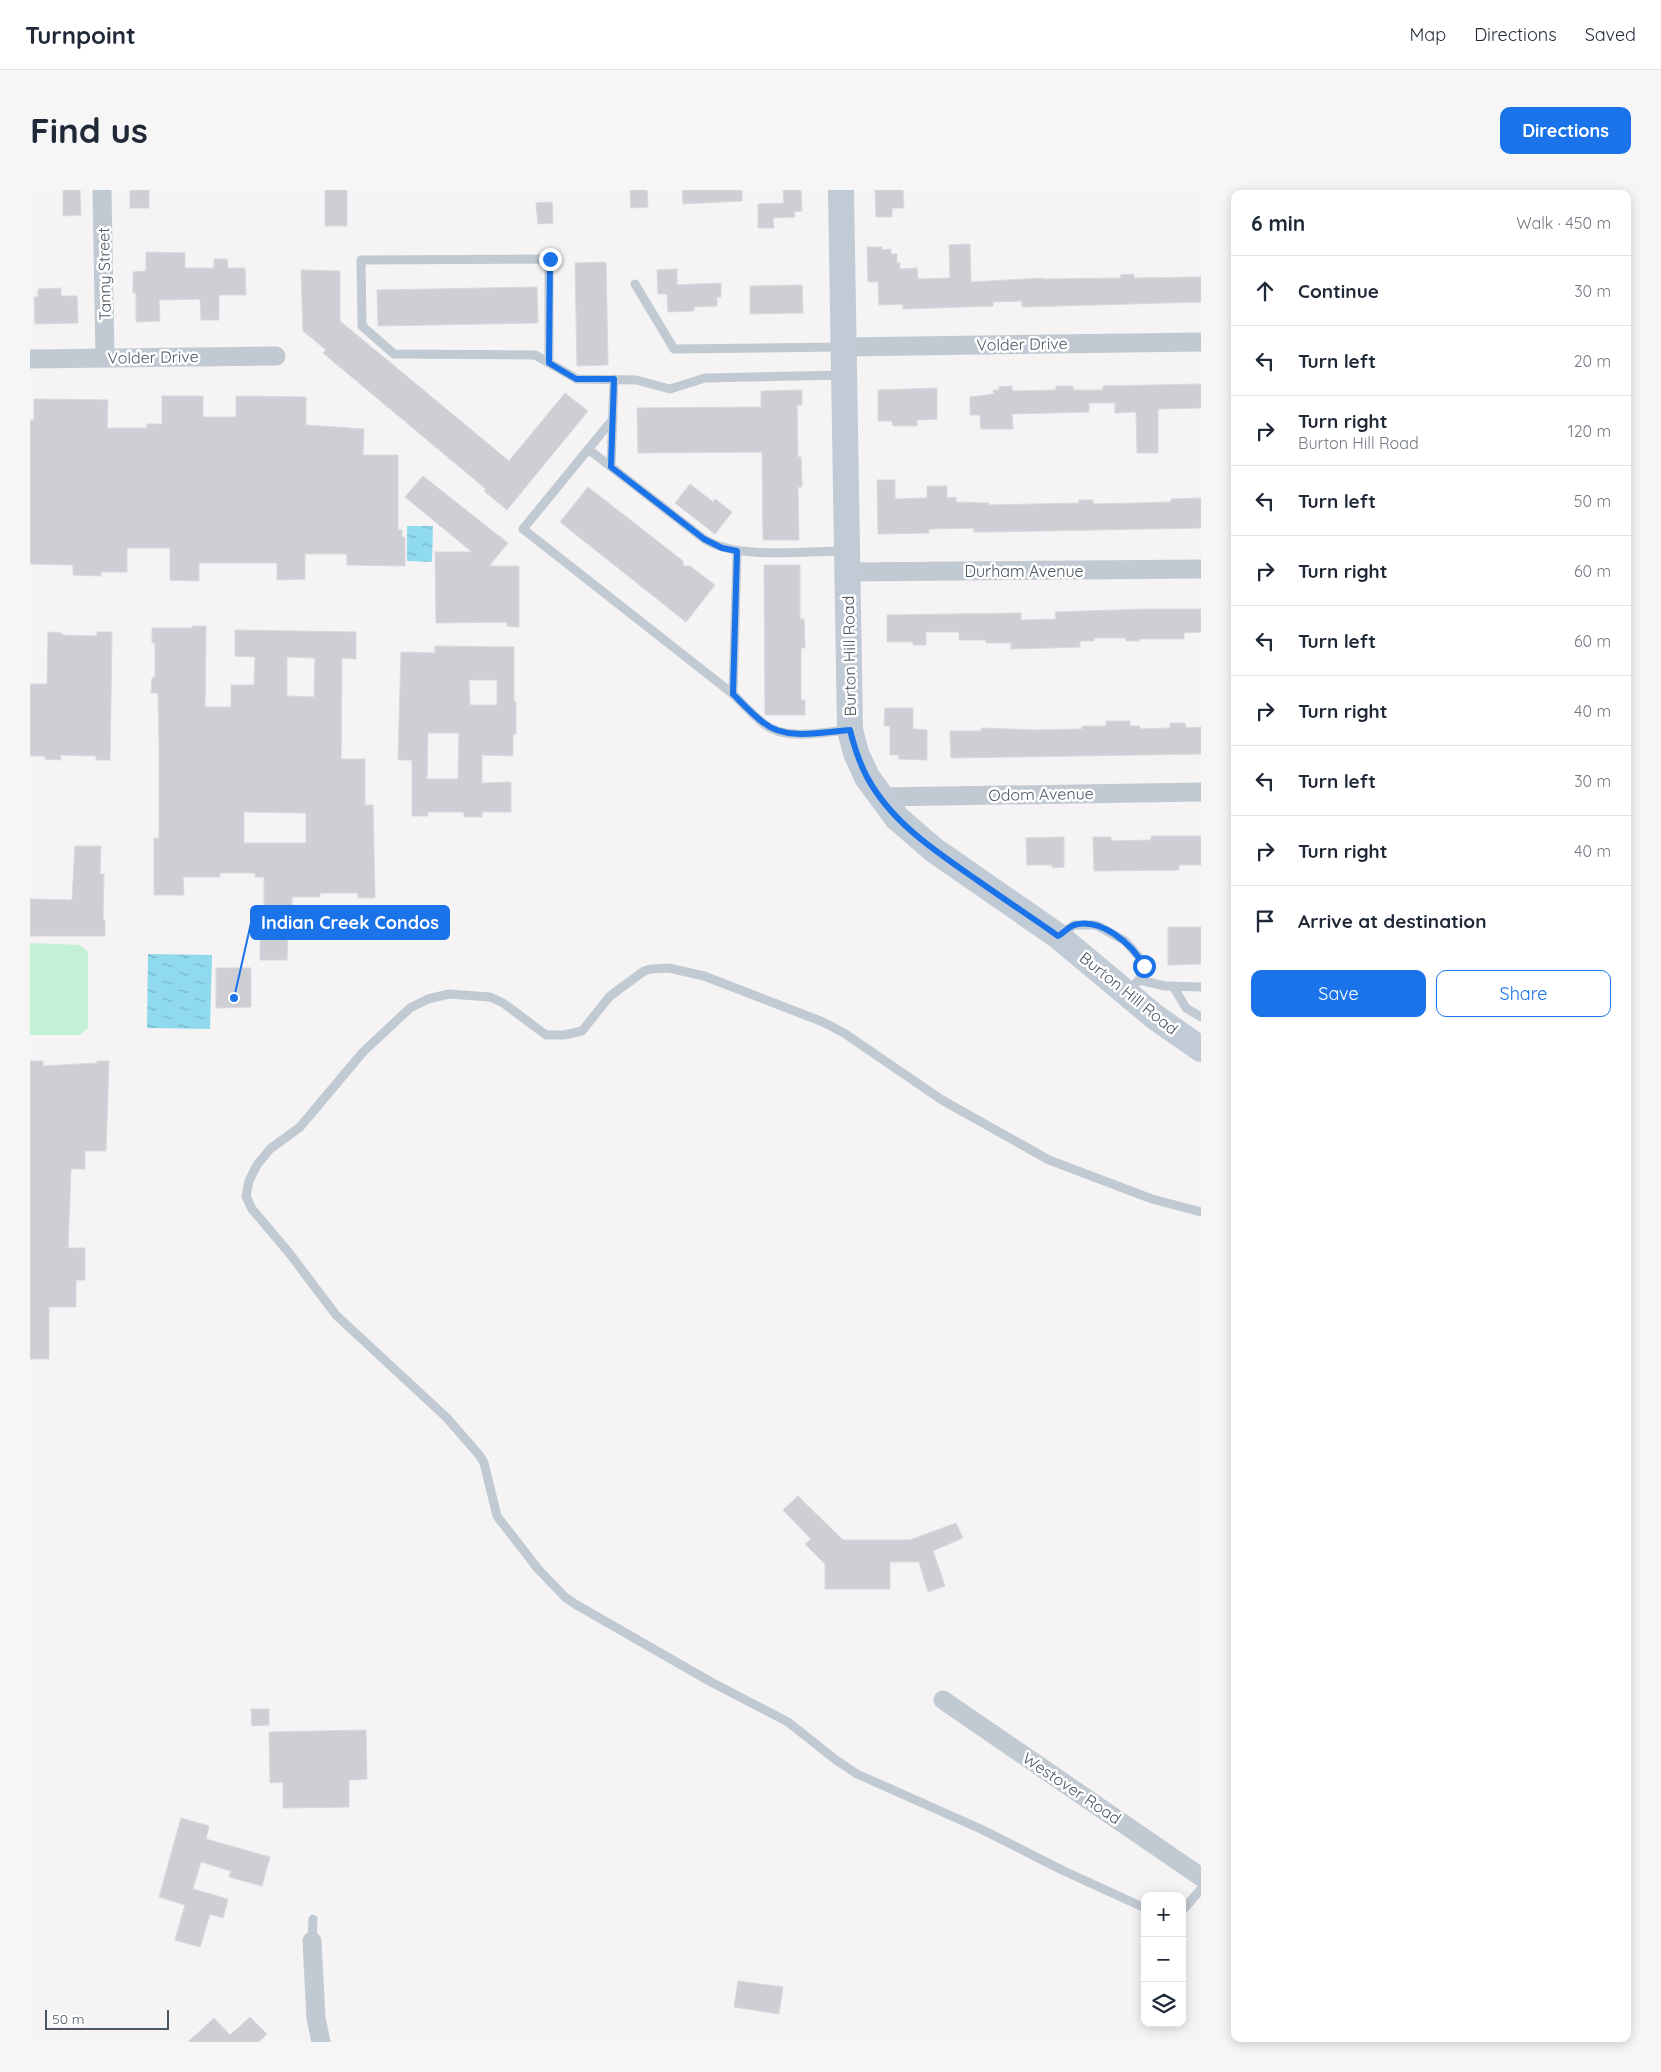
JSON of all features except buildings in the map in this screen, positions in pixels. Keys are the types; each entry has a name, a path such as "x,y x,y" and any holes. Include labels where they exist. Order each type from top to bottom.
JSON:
{"street":[{"name":"Tanny Street","path":"102,190 105,357"},
{"name":"Burton Hill Road","path":"841,190 850,730 856,753 867,777 880,797 897,818 934,850 1133,986 1155,1017 1201,1048"},
{"name":"Volder Drive","path":"843,347 1201,342"},
{"name":"Volder Drive","path":"30,358 276,356"},
{"name":"Durham Avenue","path":"847,562 1201,569"},
{"name":"Odom Avenue","path":"880,797 1201,792"},
{"name":"Westover Road","path":"943,1700 1201,1877"},
{"path":"312,1941 316,2018 321,2042"}],"lane":[{"path":"549,363 550,259 361,260 362,326 394,354 535,355 576,379 614,379 646,382 670,389 705,378 843,375"},
{"path":"635,284 674,348 843,347"},
{"path":"611,467 614,379"},
{"path":"613,419 523,529 733,694 765,725 789,734 850,730"},
{"path":"588,449 704,539 722,548 847,562"},
{"path":"733,694 737,551"},
{"path":"1058,936 1074,925 1096,925 1125,940 1139,957 1144,966 1133,986 1201,987"},
{"path":"1141,1906 1064,1871 983,1830 857,1774 788,1722 712,1682 565,1597 538,1569 497,1516 484,1463 480,1456 447,1418 336,1315 290,1254 252,1209 246,1196 246,1189 258,1165 270,1150 300,1127 363,1052 410,1008 428,999 448,994 490,997 503,1002 546,1035 564,1035 582,1031 610,996 644,971 669,968 704,976 822,1022 844,1033 942,1100 1049,1160 1152,1199 1201,1212"},
{"path":"1173,986 1186,1008 1201,1017"},
{"path":"1186,1906 1201,1889"},
{"path":"312,1918 312,1941"}],"green space":[{"path":"30,943 80,945 88,952 88,1028 80,1035 30,1035"}],"water":[{"path":"407,526 433,526 432,562 407,561"},
{"path":"148,954 212,955 210,1029 147,1028"}],"place":[{"name":"Indian Creek Condos","path":"234,998"}],"route":[{"path":"550,259 549,363 576,379 614,379 611,467 704,539 722,548 737,551 733,694 765,725 777,731 789,734 850,730 856,753 867,777 880,797 897,818 934,850 1058,936 1074,925 1096,925 1125,940 1144,966"}]}
